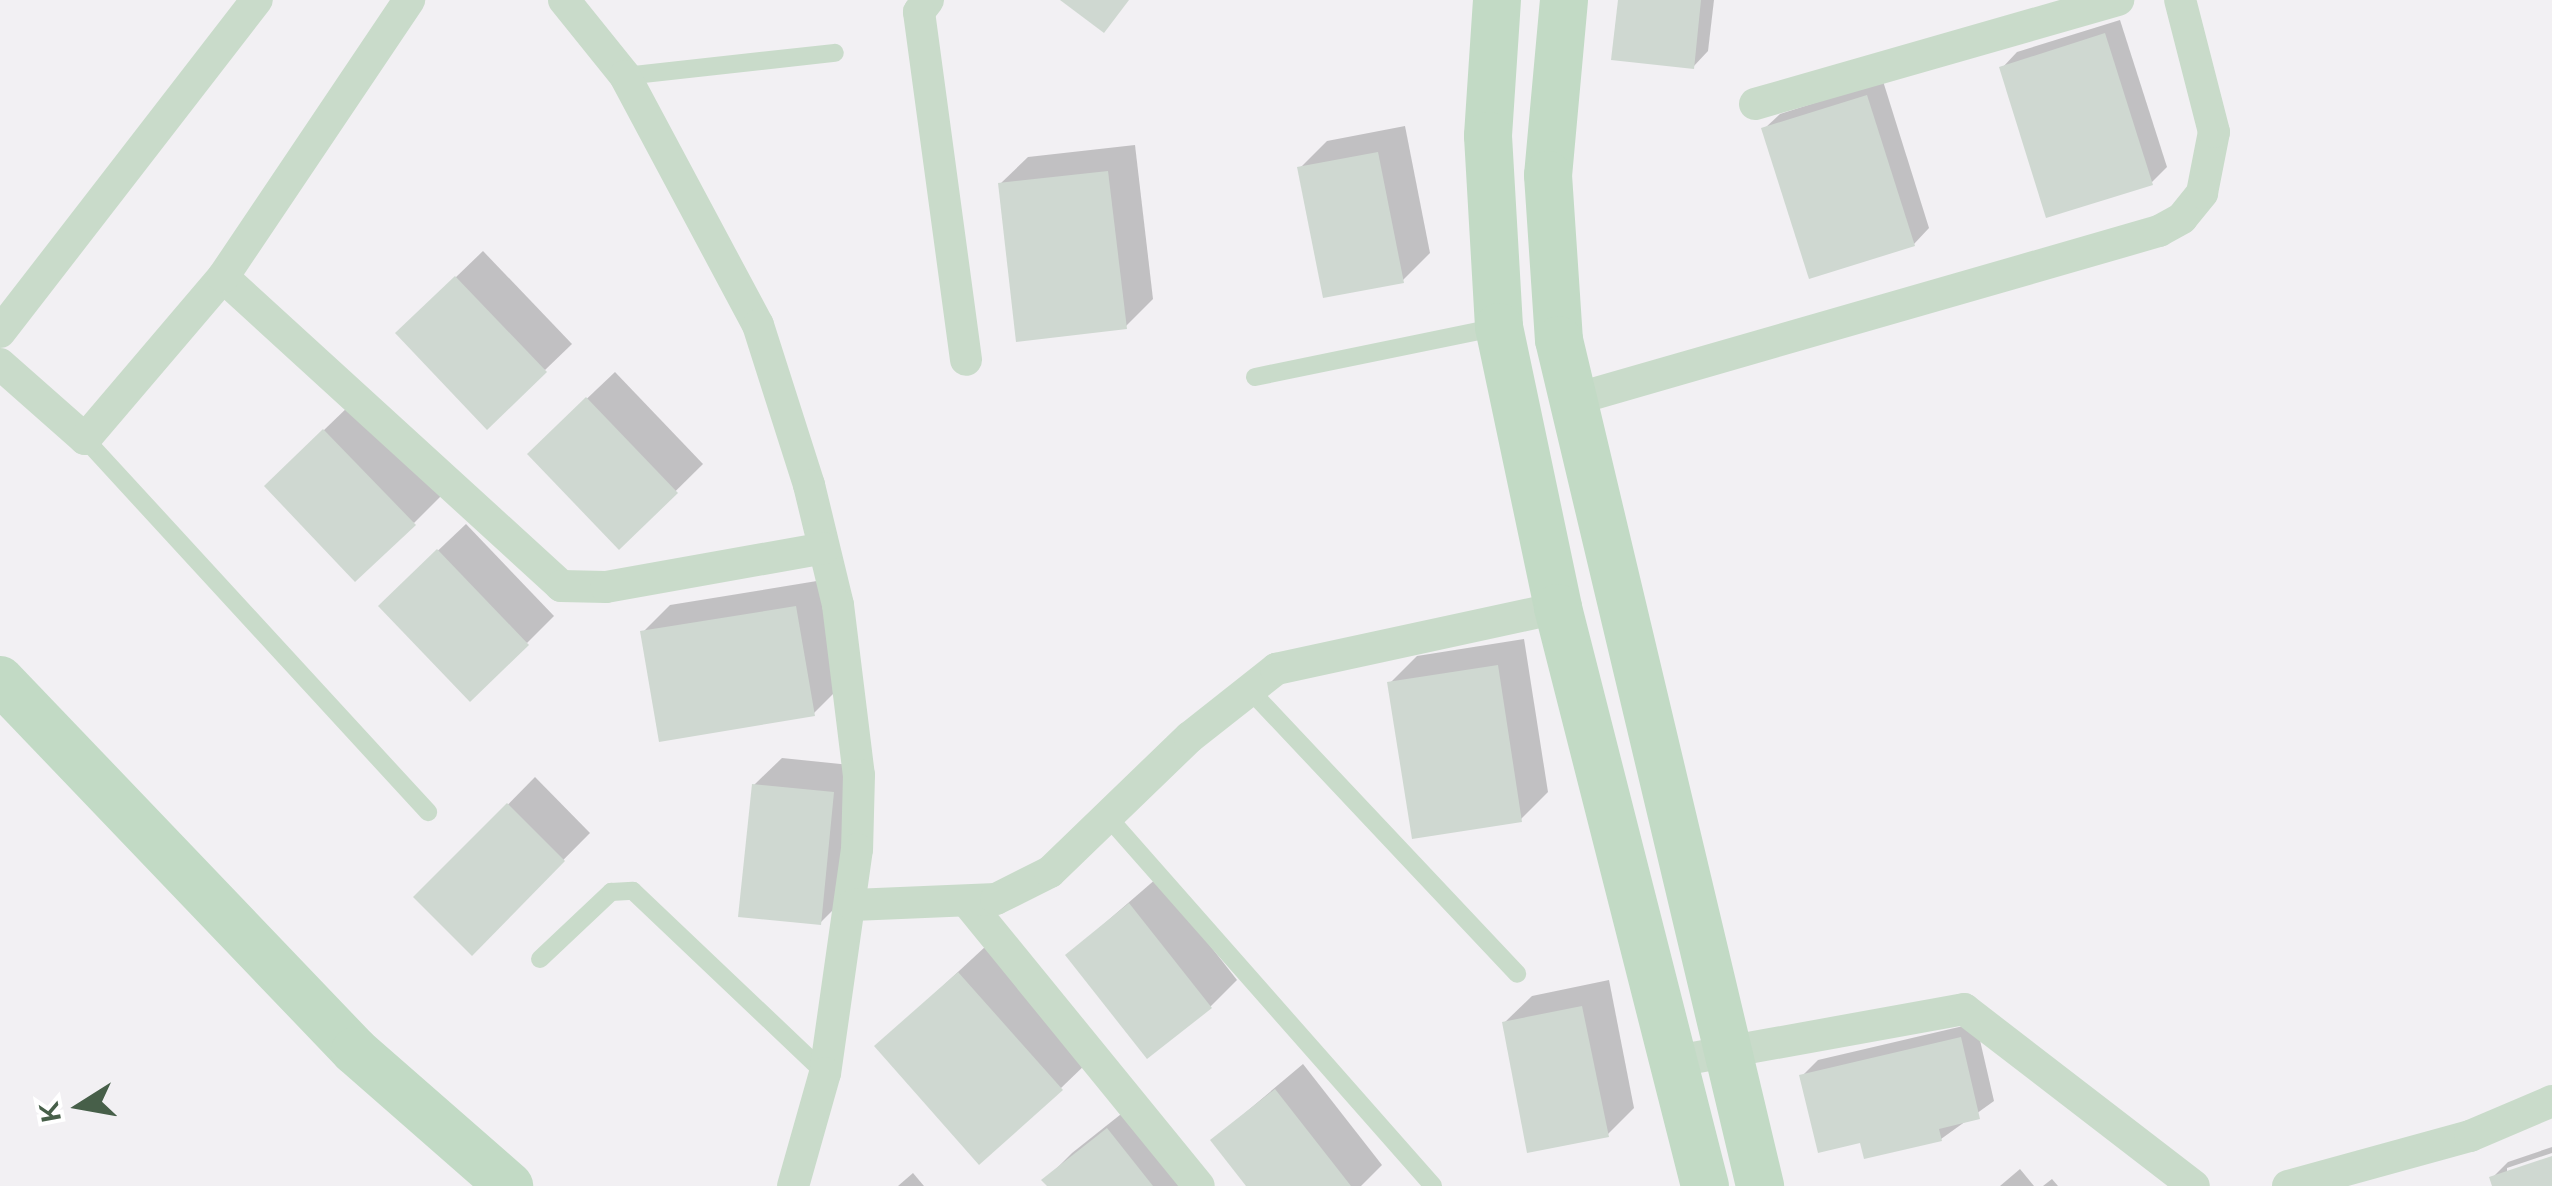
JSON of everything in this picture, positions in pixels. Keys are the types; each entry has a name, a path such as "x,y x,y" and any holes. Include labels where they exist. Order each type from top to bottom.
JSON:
{"street":[{"path":"0,332 257,0"},
{"path":"0,364 85,440 222,277 408,0"},
{"path":"564,0 626,76 758,325 824,548 859,774 852,905 825,1073 794,1186"},
{"path":"928,0 918,12 966,360"},
{"path":"1498,0 1488,136 1499,327 1558,608 1705,1186"},
{"path":"1564,0 1548,175 1549,254 1572,400 1760,1186"},
{"path":"1754,104 2118,0"},
{"path":"1572,400 2160,231 2182,218 2202,193 2214,132 2180,0"},
{"path":"222,277 562,586 606,587 824,548"},
{"path":"852,905 968,904 996,900 1050,872 1246,686 1276,669 1558,608"},
{"path":"0,680 356,1051 509,1186"},
{"path":"968,904 1199,1186"},
{"path":"1676,1061 1964,1009 2194,1186"},
{"path":"2288,1186 2358,1177 2470,1136 2552,1100"}],"lane":[{"path":"626,76 835,53"},
{"path":"1255,377 1499,327"},
{"path":"85,440 428,812"},
{"path":"1246,686 1517,974"},
{"path":"1107,816 1433,1186"},
{"path":"540,959 611,892 632,891 825,1073"}],"building":[{"path":"1060,0 1129,0 1104,33"},
{"path":"1618,0 1701,0 1694,69 1611,60"},
{"path":"2105,33 2153,185 2046,218 1999,67"},
{"path":"1867,95 1915,246 1809,279 1761,128"},
{"path":"1378,152 1404,283 1323,298 1297,167"},
{"path":"1108,171 1127,329 1016,342 998,183"},
{"path":"455,276 547,372 487,430 395,333"},
{"path":"586,397 678,493 619,550 527,454"},
{"path":"323,429 416,525 355,582 264,486"},
{"path":"437,549 529,645 470,702 378,606"},
{"path":"796,606 815,716 659,742 640,631"},
{"path":"1498,665 1522,822 1412,839 1387,682"},
{"path":"752,784 834,792 821,925 738,917"},
{"path":"507,803 565,861 472,956 413,897"},
{"path":"1129,903 1212,1008 1147,1059 1065,955"},
{"path":"958,972 1063,1090 979,1165 874,1046"},
{"path":"1582,1006 1609,1137 1527,1153 1502,1022"},
{"path":"1961,1037 1980,1119 1939,1129 1942,1141 1864,1159 1860,1143 1818,1153 1799,1075"},
{"path":"1275,1089 1351,1186 1246,1186 1210,1140"},
{"path":"1107,1128 1153,1186 1047,1186 1041,1180"},
{"path":"2552,1156 2552,1186 2492,1186 2489,1177"}]}
